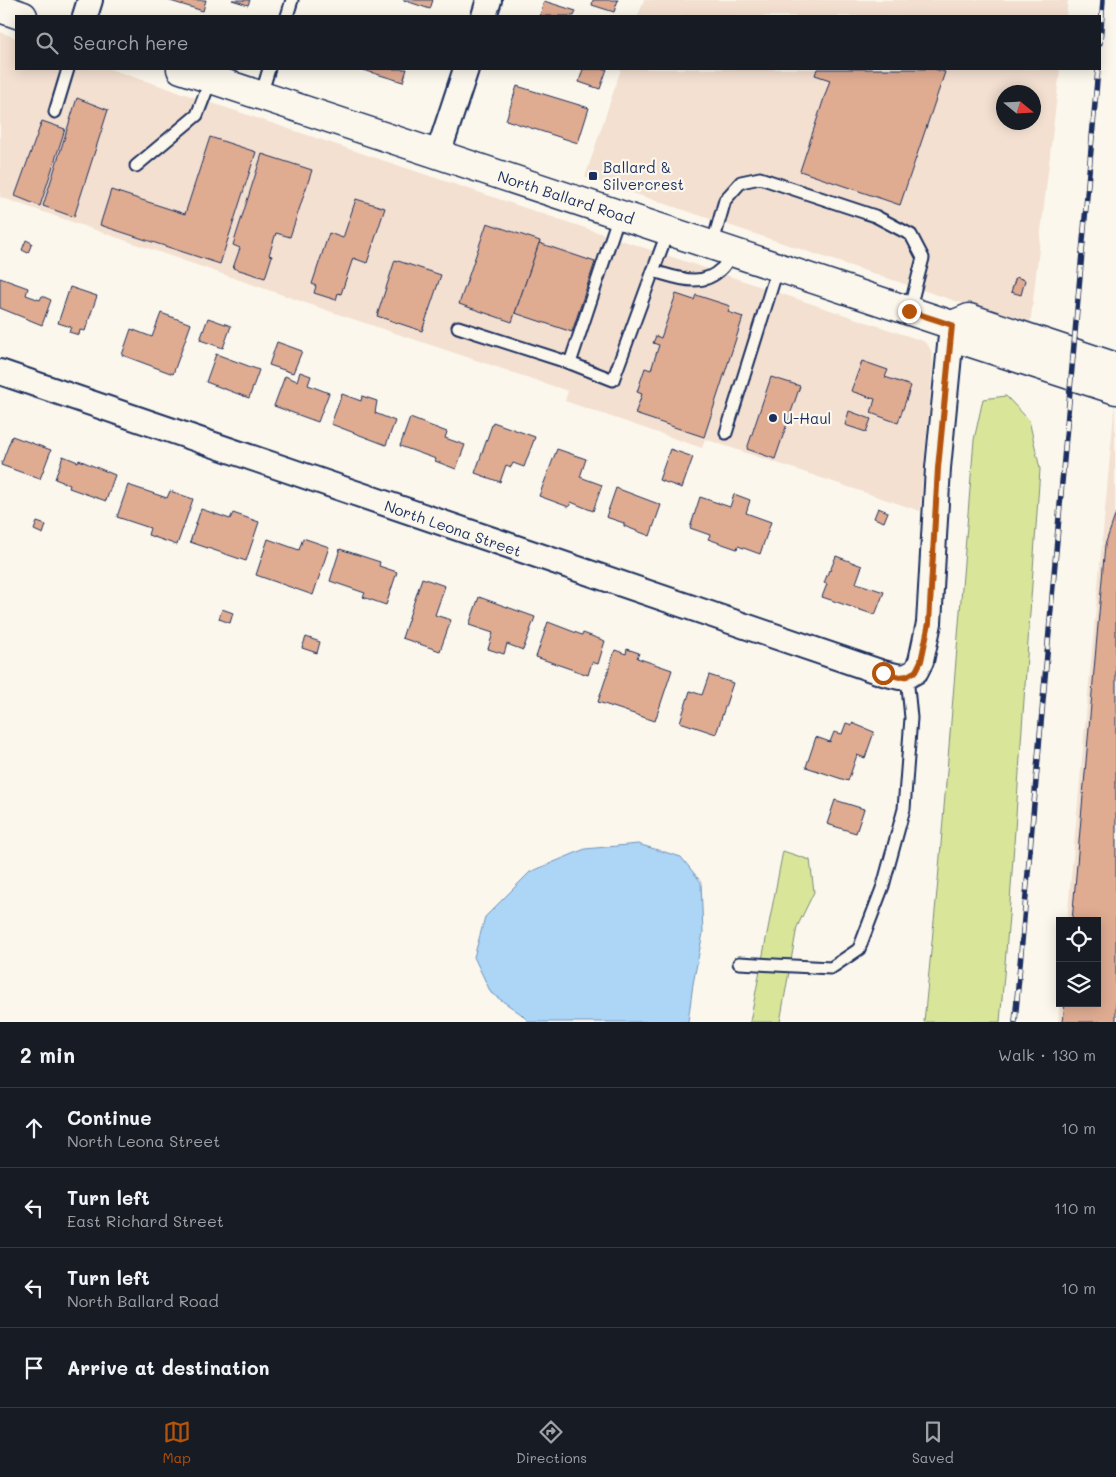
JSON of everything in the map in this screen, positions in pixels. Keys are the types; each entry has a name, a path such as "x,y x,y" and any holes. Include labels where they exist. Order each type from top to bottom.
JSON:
{"main road":[{"path":"0,8 20,15"},
{"name":"North Ballard Road","path":"184,70 952,325 962,340 1116,390"},
{"name":"North Ballard Road","path":"952,325 969,318 1116,367"}],"street":[{"path":"85,15 90,0"},
{"path":"484,15 489,0"},
{"path":"438,154 466,70"},
{"path":"907,676 916,671 921,661 929,623 938,468 952,325"},
{"name":"North Leona Street","path":"0,372 873,670 900,677 907,676"}],"lane":[{"path":"287,15 292,0"},
{"path":"55,112 68,70"},
{"path":"261,95 270,70"},
{"path":"136,166 197,115 211,78"},
{"path":"653,271 687,281 703,280 721,269 725,200 740,182 760,178 875,216 911,235 924,258 909,311"},
{"path":"570,363 619,214"},
{"path":"458,327 570,363 613,380 668,231"},
{"path":"726,434 778,268"},
{"path":"739,963 831,968 859,949 883,886 904,809 911,718 907,676"}],"shaded area":[{"path":"644,0 1068,0 1066,15 638,15"},
{"path":"0,32 15,38 15,70 113,70 923,341 928,345 932,353 933,363 920,511 705,439 702,448 565,401 568,391 332,312 0,197"},
{"path":"621,70 1060,70 1030,326 585,177"},
{"path":"1115,402 1116,1022 1058,1022 1059,1007 1101,1007 1101,917 1067,917"}],"green space":[{"path":"1006,396 1029,420 1040,469 1000,1022 924,1022 938,881 974,440 983,399"},
{"path":"783,851 810,860 814,892 797,927 780,1022 750,1022"}],"water":[{"path":"638,844 681,857 701,882 703,933 688,1022 529,1022 521,1014 491,993 474,957 485,917 530,872 585,849"}],"building":[{"path":"167,0 206,0 203,11"},
{"path":"232,0 250,0 248,5"},
{"path":"403,0 433,0 430,9"},
{"path":"593,0 618,0 614,12 592,5"},
{"path":"544,1 576,11 574,15 540,15"},
{"path":"363,70 407,70 403,82"},
{"path":"583,70 607,70 600,89 579,82"},
{"path":"817,70 938,70 945,72 900,205 800,171 830,80 815,75"},
{"path":"517,86 589,108 578,143 506,120"},
{"path":"77,98 108,110 74,217 43,206"},
{"path":"42,121 65,129 40,206 15,196"},
{"path":"210,137 256,152 220,264 100,225 111,190 185,214"},
{"path":"262,154 312,170 290,237 276,233 269,255 272,256 265,278 233,268 240,248 233,245"},
{"path":"356,199 385,208 367,263 353,258 341,294 338,293 336,300 314,293 316,286 312,284 329,233 343,238"},
{"path":"487,223 540,241 512,322 459,304"},
{"path":"26,240 32,243 28,253 22,250"},
{"path":"539,243 595,262 572,332 515,313"},
{"path":"395,260 441,275 422,331 377,316"},
{"path":"1016,277 1025,280 1021,295 1011,292"},
{"path":"0,278 28,288 26,295 40,300 42,296 51,300 42,325 0,308"},
{"path":"70,287 97,296 85,331 80,330 79,335 69,332 71,327 58,323"},
{"path":"676,294 694,300 696,295 730,306 728,312 743,317 704,437 635,414 642,394 637,392 645,368 651,370 659,345 653,343 656,336 661,338"},
{"path":"161,313 191,324 173,374 122,355 131,329 152,337"},
{"path":"208,318 231,326 223,348 200,340"},
{"path":"277,342 302,351 293,373 269,365"},
{"path":"216,354 259,370 249,398 206,382"},
{"path":"862,361 888,370 885,377 911,386 898,423 871,413 875,399 851,391"},
{"path":"300,372 311,376 308,385 329,393 318,422 274,406 285,376 297,381"},
{"name":"U-Haul","path":"771,377 800,386 775,459 747,449"},
{"path":"342,394 361,401 362,396 377,401 375,413 395,421 386,445 331,424"},
{"path":"849,411 871,419 866,432 845,425"},
{"path":"410,418 447,432 445,438 465,445 456,469 435,461 436,459 400,446"},
{"path":"493,422 535,437 524,467 513,463 511,467 506,465 500,482 475,473"},
{"path":"12,436 51,450 40,479 1,465"},
{"path":"557,449 586,459 580,477 602,485 593,511 571,502 569,507 539,496"},
{"path":"670,449 693,457 682,488 659,480"},
{"path":"63,456 78,462 79,460 115,475 106,501 69,488 70,485 55,479"},
{"path":"128,485 167,498 170,491 193,499 177,545 148,535 150,528 117,517"},
{"path":"616,488 661,505 650,536 624,526 624,523 606,517"},
{"path":"734,494 750,500 746,513 771,522 760,554 738,546 737,549 708,539 710,535 690,528 700,497 730,507"},
{"path":"878,508 888,512 884,522 874,518"},
{"path":"201,509 230,519 233,513 259,522 246,561 190,542"},
{"path":"1116,513 1116,1022 1063,1022 1065,1007 1101,1007 1101,917 1072,917 1105,545"},
{"path":"37,522 46,525 43,534 34,530"},
{"path":"303,538 329,547 313,595 256,575 268,539 299,550"},
{"path":"340,549 380,562 379,566 397,572 386,605 363,597 365,593 330,581"},
{"path":"836,556 862,566 856,583 884,592 875,615 822,597 827,584 824,583"},
{"path":"422,578 445,586 435,615 451,620 440,651 402,638"},
{"path":"479,597 535,617 523,650 507,644 504,654 488,649 493,633 469,625"},
{"path":"222,609 233,613 230,623 219,619"},
{"path":"548,622 582,635 583,633 605,641 598,664 592,662 588,675 536,657"},
{"path":"306,637 320,642 317,653 302,648"},
{"path":"627,649 639,653 637,658 672,670 655,721 598,702 615,650 626,654"},
{"path":"709,675 733,683 716,734 680,722 690,691 702,695"},
{"path":"846,723 852,725 852,723 874,732 865,758 857,755 848,781 806,767 816,737 830,742 834,732 842,734"},
{"path":"835,800 864,809 856,833 827,824"}],"railway":[{"path":"1101,29 1103,0"},
{"path":"1015,1022 1098,70"}],"place":[{"name":"Ballard & Silvercrest","path":"593,176"},
{"name":"U-Haul","path":"773,418"}],"route":[{"path":"883,673 900,677 907,676 916,671 921,661 929,623 938,468 952,325 909,311"}]}
